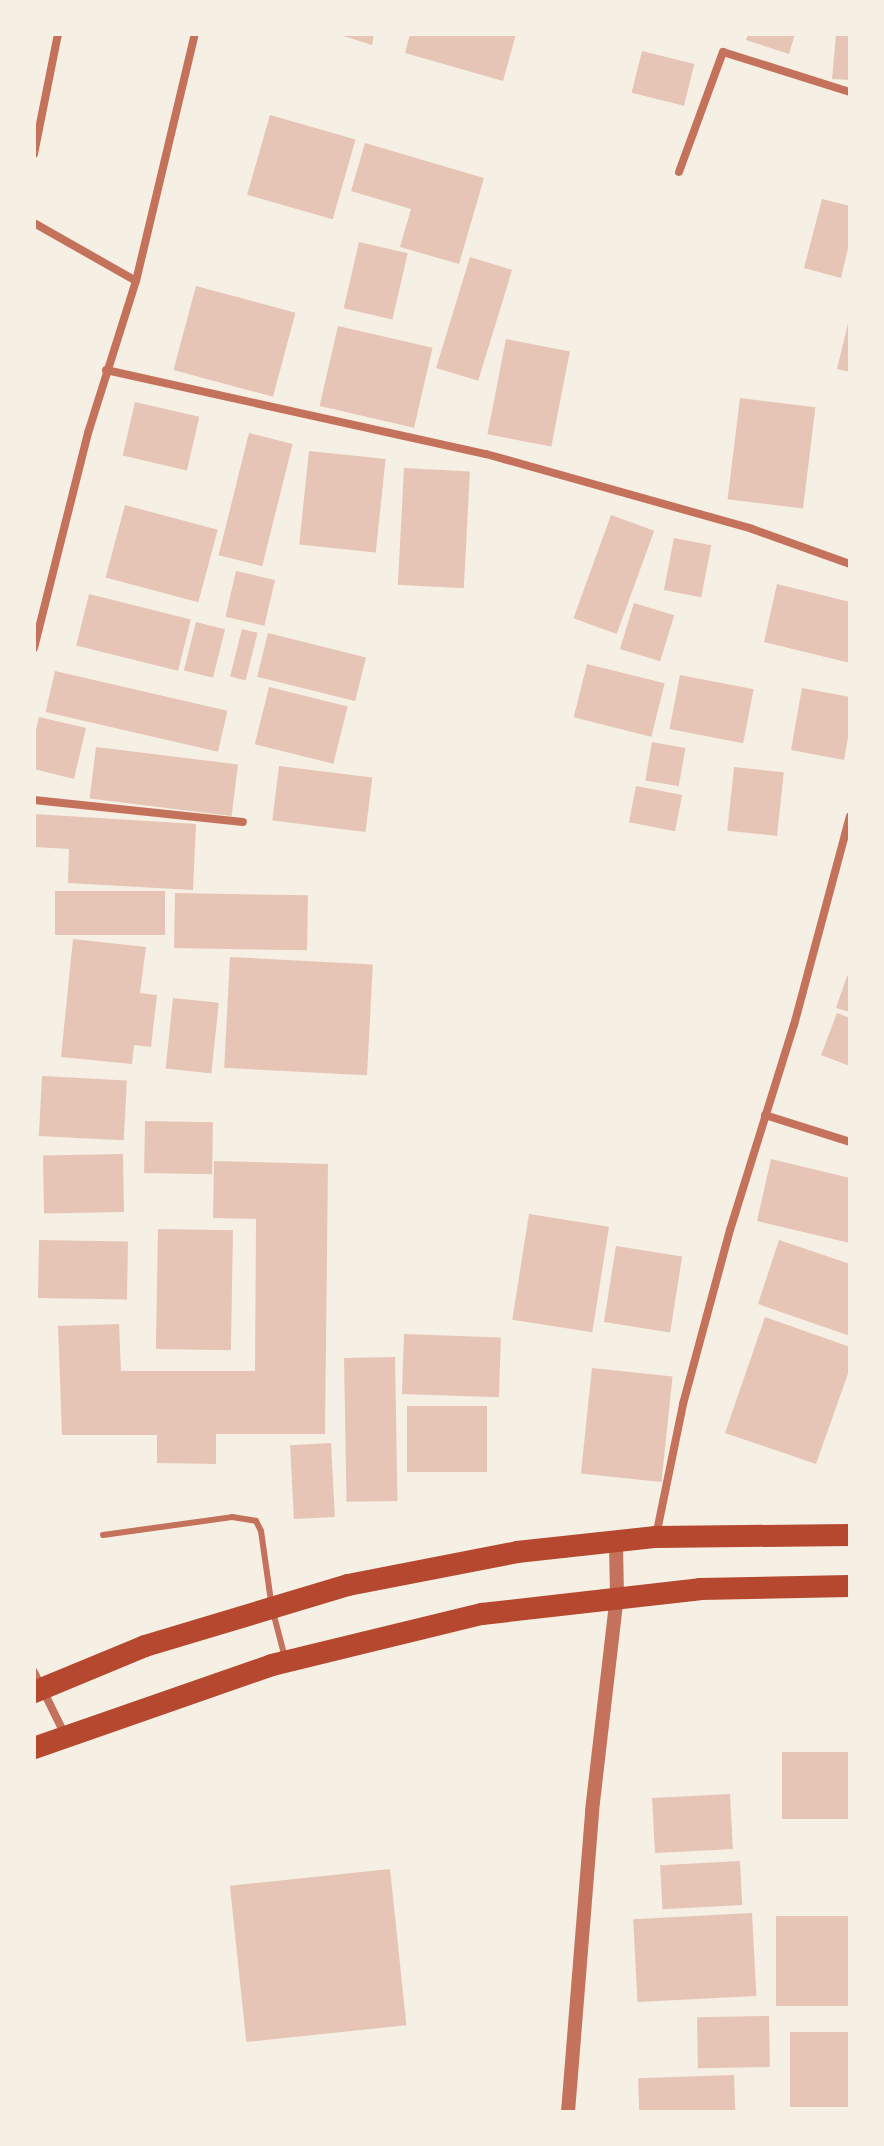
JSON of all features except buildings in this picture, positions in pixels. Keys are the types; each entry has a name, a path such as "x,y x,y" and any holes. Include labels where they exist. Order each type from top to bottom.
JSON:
{"highway":[{"path":"37,1685 145,1646 272,1608 378,1579 517,1552 656,1537 850,1535"},
{"path":"34,1748 286,1661 482,1614 617,1596 700,1589 850,1586"}],"street":[{"path":"34,154 58,34"},
{"path":"34,648 106,370 136,281 195,34"},
{"path":"679,172 723,52 850,92"},
{"path":"34,223 136,281"},
{"path":"106,370 486,454 752,529 850,564"},
{"path":"34,800 243,822"},
{"path":"656,1537 683,1404 765,1115 794,1025 850,816"},
{"path":"765,1115 850,1142"},
{"path":"568,2112 592,1811 617,1596 616,1542"},
{"path":"37,1685 65,1736"}],"lane":[{"path":"103,1535 232,1517 248,1518 261,1531 272,1608 286,1661"}]}
